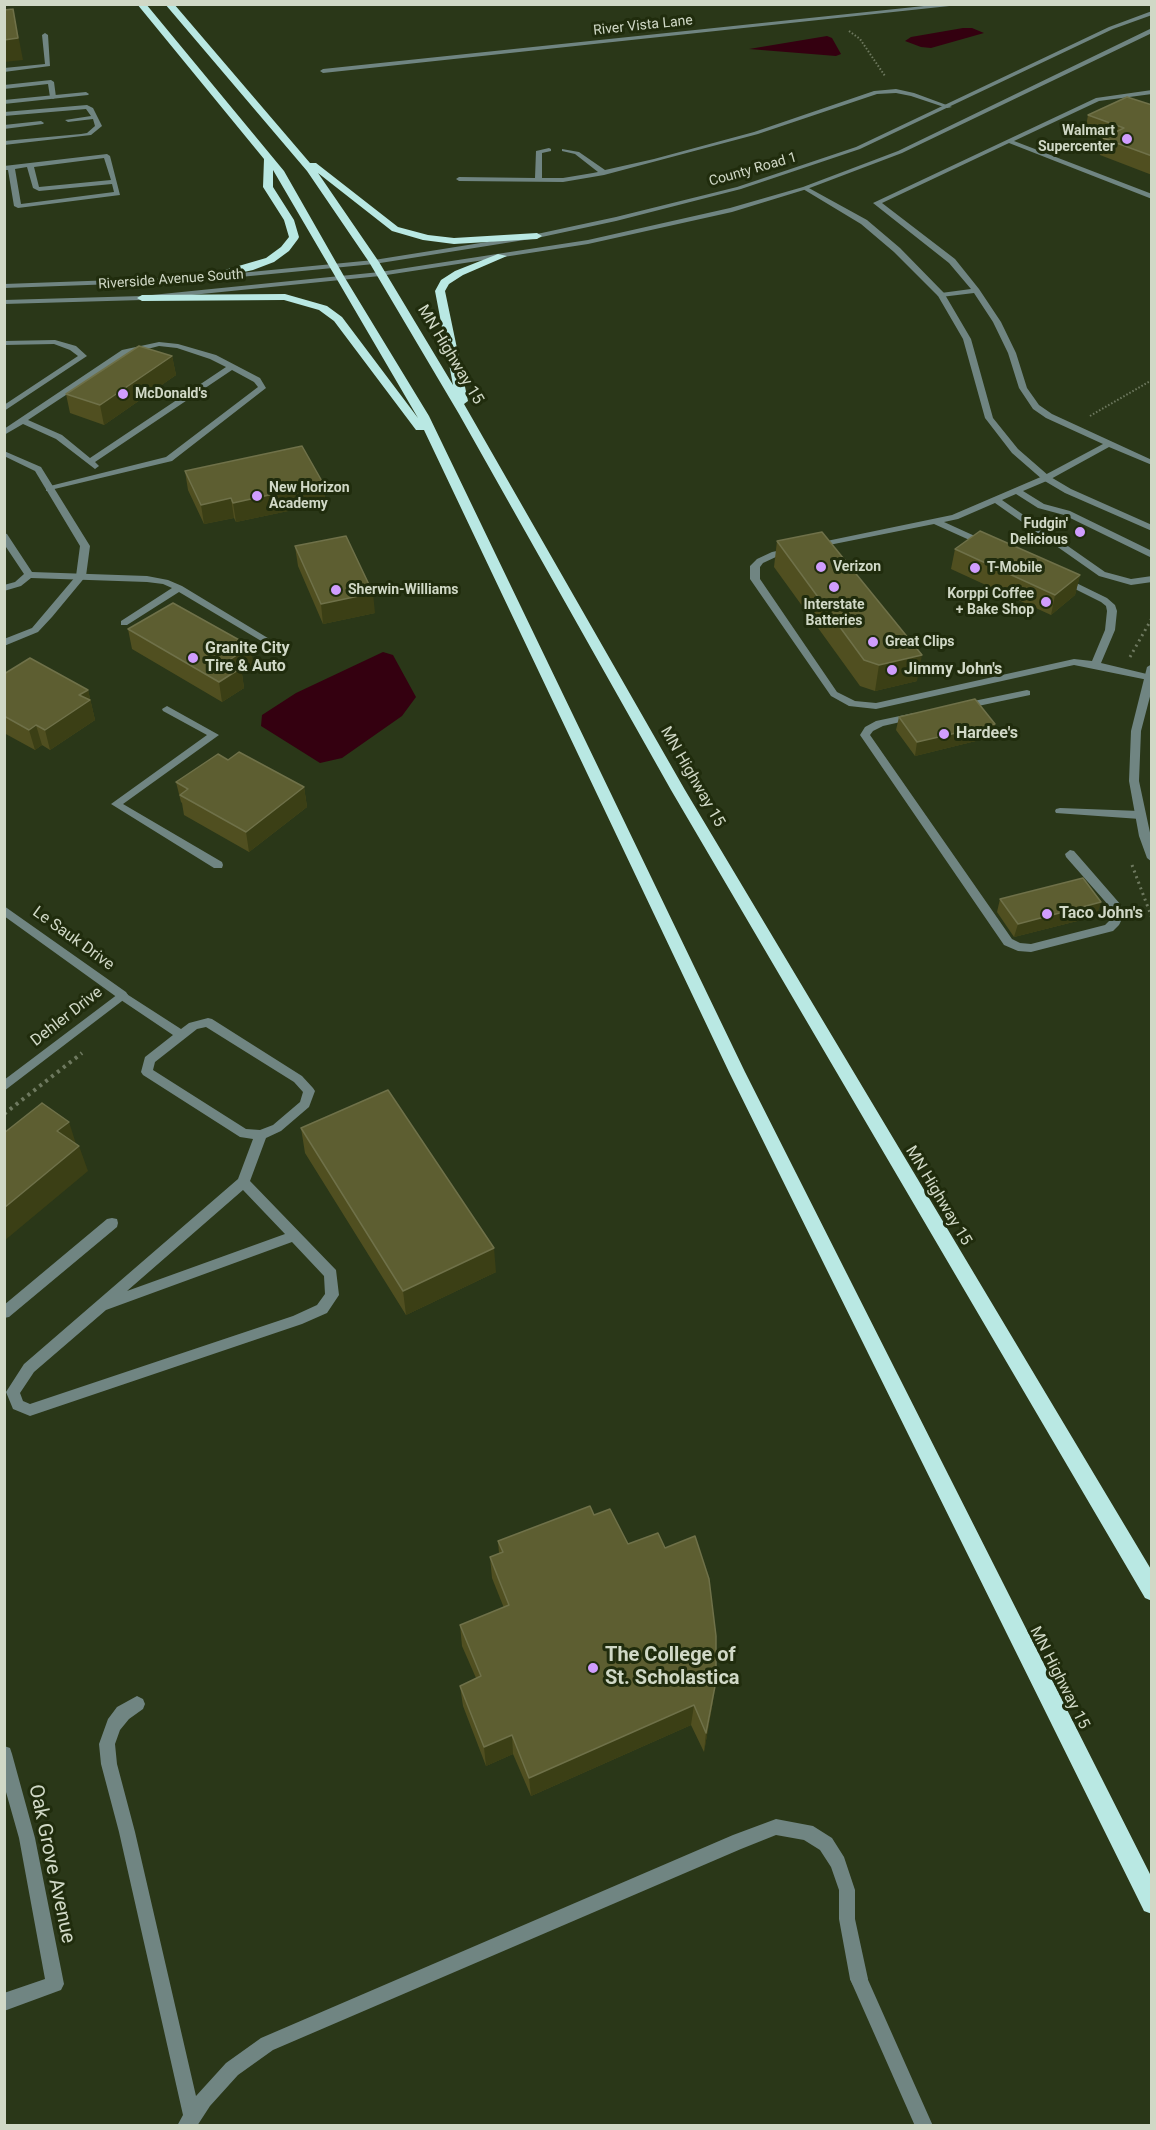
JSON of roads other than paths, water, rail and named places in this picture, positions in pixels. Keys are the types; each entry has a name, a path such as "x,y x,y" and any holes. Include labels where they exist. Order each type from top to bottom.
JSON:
{"highway":[{"name":"MN Highway 15","path":"141,4 281,174 423,416 737,1072 1152,1903"},
{"name":"MN Highway 15","path":"169,4 297,154 377,268 465,414 696,820 1152,1591"},
{"path":"297,154 395,229 428,238 454,241 537,236"},
{"path":"199,279 249,268 270,260 285,249 294,237 290,220 268,187 269,159"},
{"path":"465,414 440,291 445,282 459,273 502,256"},
{"path":"142,298 285,297 323,308 338,319 442,455"}],"street":[{"name":"River Vista Lane","path":"323,71 965,4"},
{"name":"County Road 1","path":"377,268 628,216 779,176 858,148 949,107 1111,28 1152,13"},
{"name":"County Road 1","path":"338,272 502,256 588,242 732,210 805,188 900,152 1152,30"},
{"path":"45,35 53,97"},
{"path":"4,70 48,65"},
{"path":"4,87 51,82"},
{"path":"459,179 563,180 604,173 756,134 865,94 890,91 912,94 949,107"},
{"path":"1152,92 1098,99 877,202 952,261 976,291 997,322 1012,353 1027,397 1049,416 1152,463"},
{"path":"4,102 86,94"},
{"path":"4,114 81,106 91,109 99,126 89,134 4,143"},
{"path":"68,120 95,117"},
{"path":"4,127 41,123"},
{"path":"1009,141 1152,196"},
{"path":"538,180 539,151 549,150"},
{"path":"564,150 577,153 604,173"},
{"path":"107,156 118,194 18,206 8,168 107,156"},
{"path":"30,165 36,188 41,190 114,182"},
{"path":"805,188 864,222 897,250 941,295 967,339 978,370 989,418 1015,452 1046,478 1068,491 1152,528"},
{"path":"338,272 377,268"},
{"name":"Riverside Avenue South","path":"4,286 338,272"},
{"name":"Riverside Avenue South","path":"4,302 142,298 338,272"},
{"path":"941,295 976,291"},
{"path":"4,343 55,342 73,348 83,356 4,409"},
{"path":"4,433 125,352 159,344 178,346 213,357 257,380 262,388 169,459 50,489"},
{"path":"90,462 232,366"},
{"path":"23,421 59,437 105,474"},
{"path":"1108,444 1046,478 997,500 937,522 775,554 755,566 755,579 834,694 853,704 876,706 1056,665 1074,663 1150,672 1136,731 1134,781 1144,837 1152,858"},
{"path":"4,453 38,470 85,546 81,576 35,630 4,643"},
{"path":"1017,491 1041,506 1067,513 1152,555"},
{"path":"997,500 1102,574 1131,582 1152,579"},
{"path":"937,522 1000,551"},
{"path":"4,536 29,575"},
{"path":"4,588 18,584 29,575 147,579 165,582 276,646"},
{"path":"1052,575 1110,604 1112,620 1095,665"},
{"path":"124,623 179,588"},
{"path":"948,709 1027,693"},
{"path":"167,708 214,735 116,804 218,865"},
{"path":"925,714 880,723 869,729 865,735 1008,942 1018,947 1030,948 1109,928 1115,922 1119,913 1115,905 1070,854"},
{"path":"1060,811 1140,815"},
{"name":"Le Sauk Drive","path":"4,910 180,1034"},
{"name":"Dehler Drive","path":"4,1087 122,995"},
{"path":"208,1022 298,1079 309,1091 305,1104 277,1128 261,1135 244,1134 147,1072 148,1060 180,1034 193,1026 208,1022"},
{"path":"243,1182 331,1274 332,1295 322,1309 297,1320 30,1410 18,1405 13,1392 29,1368 243,1182 261,1135"},
{"path":"4,1313 112,1223"},
{"path":"99,1306 295,1236"},
{"path":"137,1704 123,1713 114,1725 107,1744 109,1764 127,1832 189,2121"},
{"name":"Oak Grove Avenue","path":"4,1754 27,1838 56,1984 4,2002"},
{"path":"189,2121 204,2100 232,2069 267,2044 729,1845 776,1827 807,1832 826,1844 838,1863 847,1890 847,1919 859,1979 924,2126"}],"place":[{"name":"Walmart Supercenter","path":"1127,139"},
{"name":"McDonald's","path":"123,394"},
{"name":"New Horizon Academy","path":"257,496"},
{"name":"Fudgin' Delicious","path":"1080,532"},
{"name":"Verizon","path":"821,567"},
{"name":"T-Mobile","path":"975,568"},
{"name":"Interstate Batteries","path":"834,587"},
{"name":"Sherwin-Williams","path":"336,590"},
{"name":"Korppi Coffee + Bake Shop","path":"1046,602"},
{"name":"Great Clips","path":"873,642"},
{"name":"Granite City Tire & Auto","path":"193,658"},
{"name":"Jimmy John's","path":"892,670"},
{"name":"Hardee's","path":"944,734"},
{"name":"Taco John's","path":"1047,914"},
{"name":"The College of St. Scholastica","path":"593,1668"}]}
